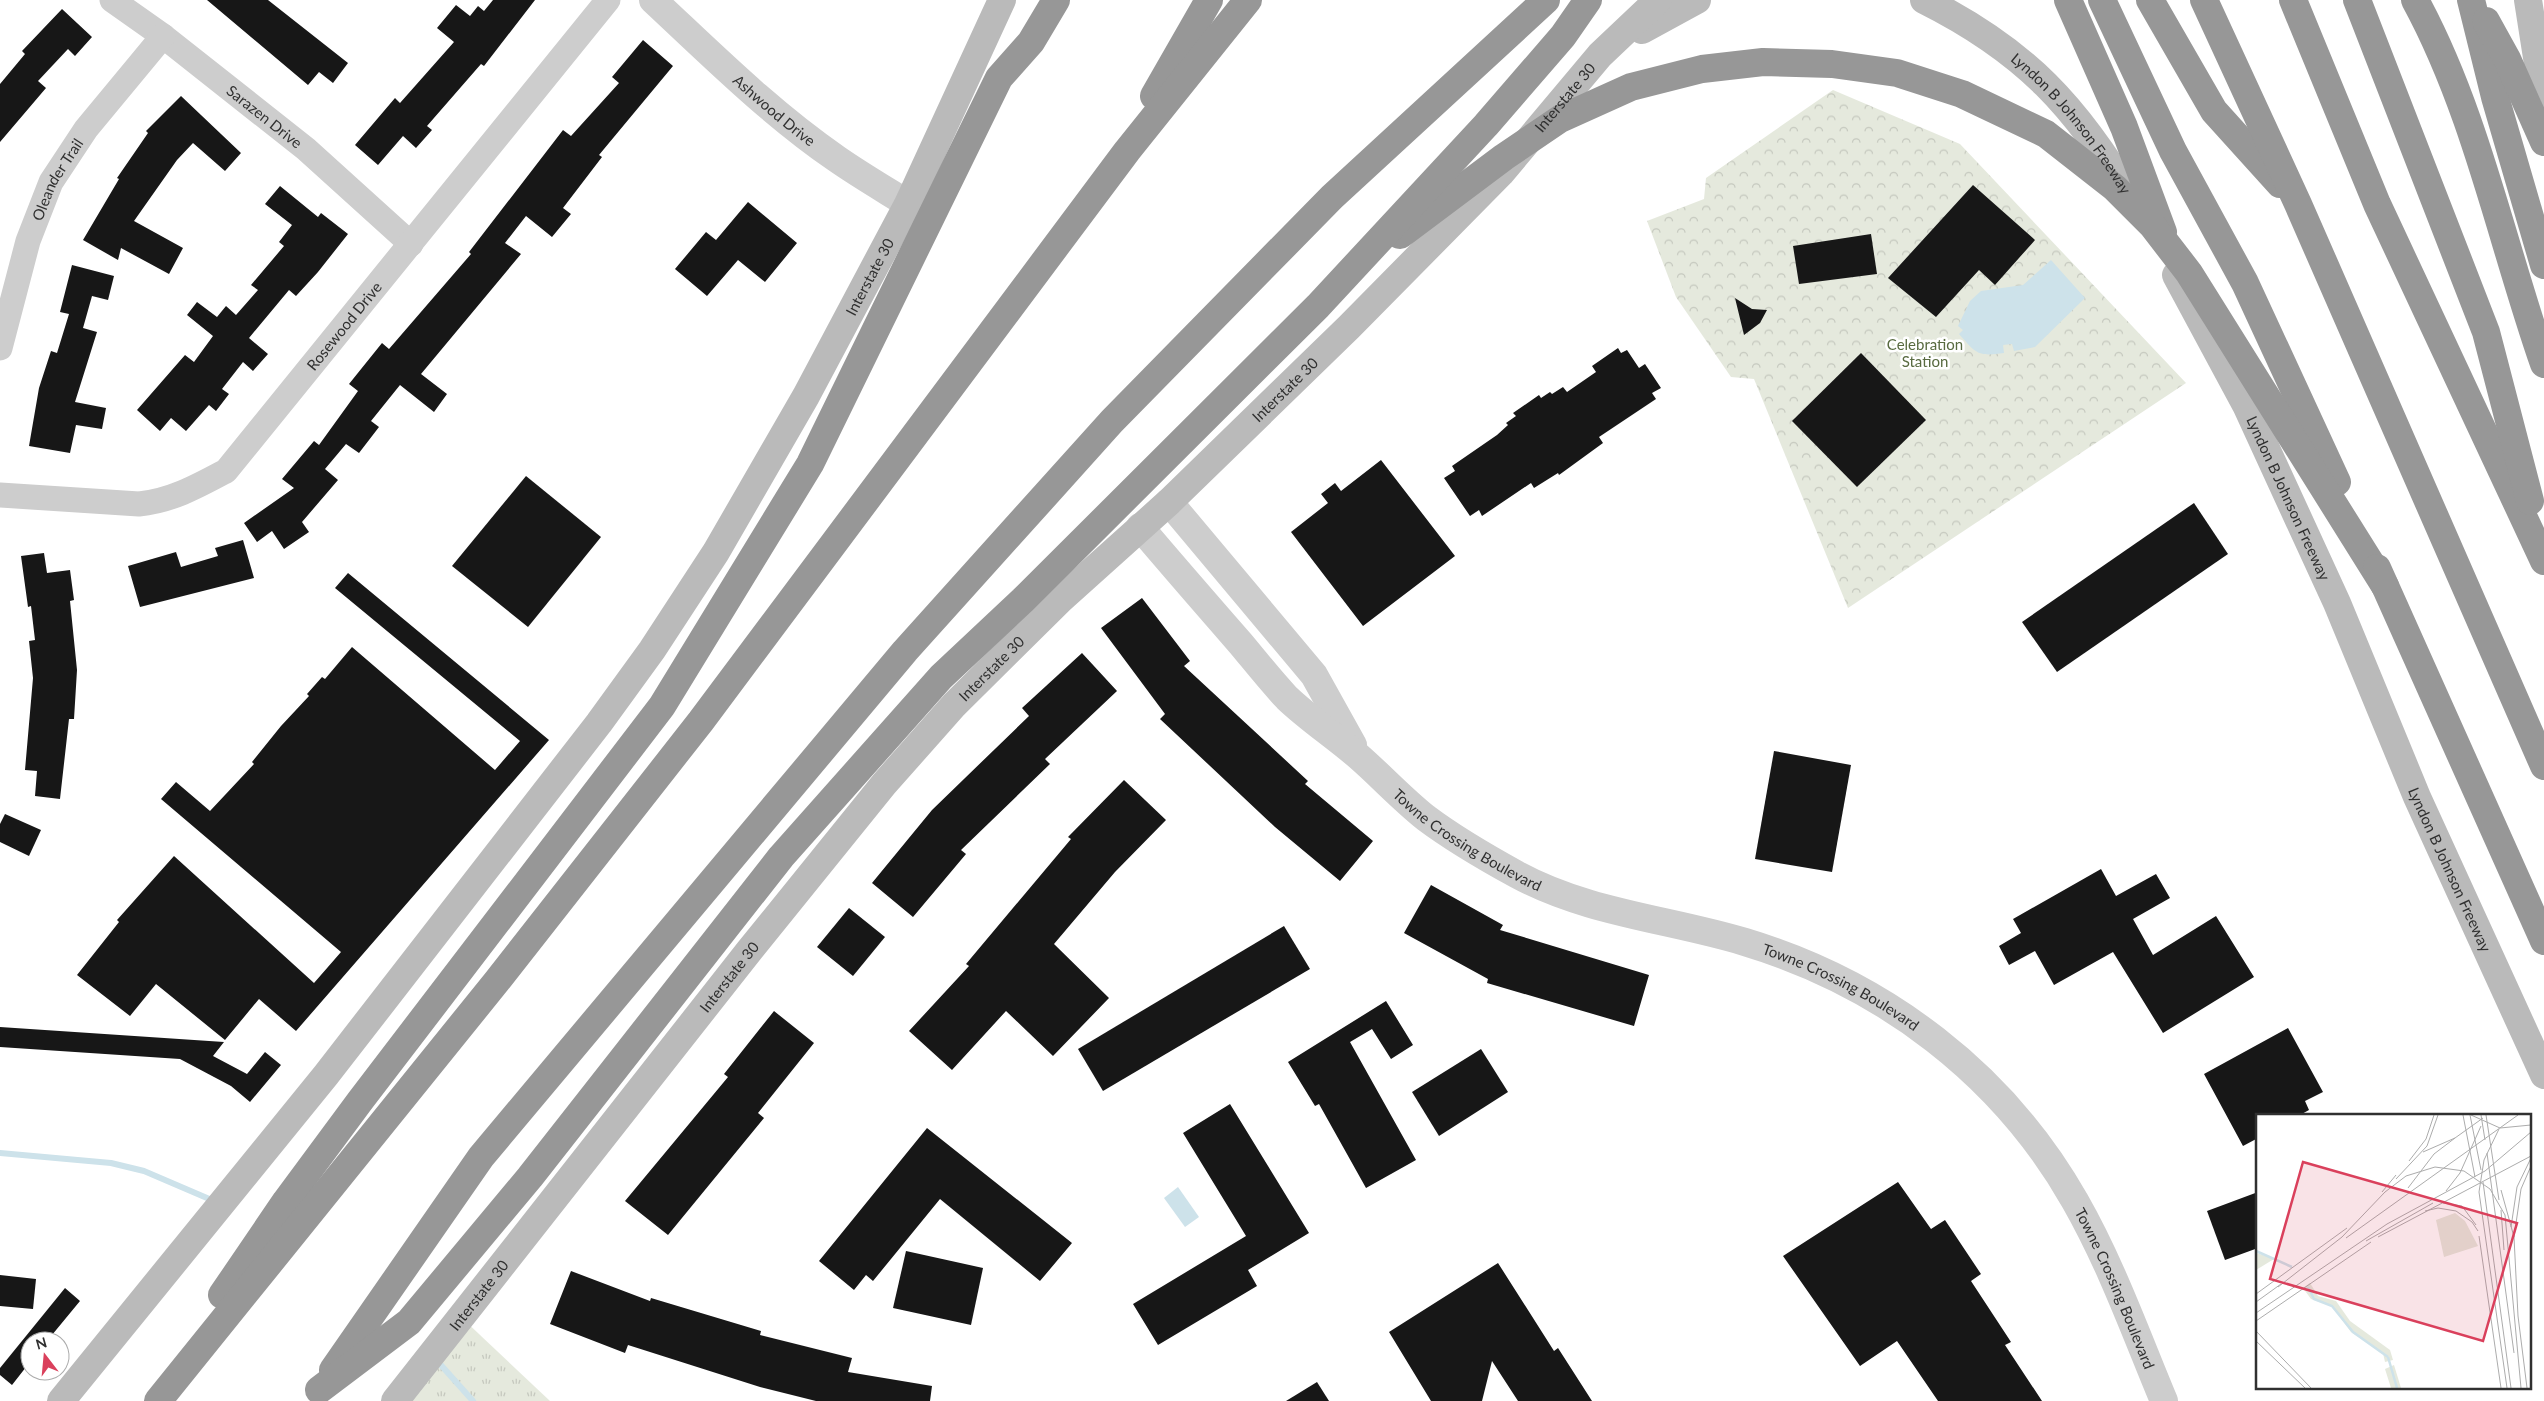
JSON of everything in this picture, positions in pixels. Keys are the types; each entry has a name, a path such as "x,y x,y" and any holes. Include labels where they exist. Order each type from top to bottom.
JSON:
{"highway":[{"path":"151,1401 292,1193 662,706 810,464 999,78 1034,0"},
{"path":"999,78 1031,42 1056,0"},
{"path":"1102,185 1210,0"},
{"path":"158,1401 497,981 701,721 1102,185 1248,0"},
{"path":"314,1395 481,1157 905,651 1112,421 1332,197 1546,0"},
{"path":"314,1395 409,1322 530,1177 781,857 941,677 1107,516 1347,275 1486,126 1563,36 1588,0"},
{"path":"2068,0 2124,127 2186,290"},
{"path":"2102,0 2173,151 2245,283 2385,586 2544,941"},
{"path":"2150,0 2214,111 2298,204"},
{"path":"2204,0 2298,204 2544,766"},
{"path":"2293,0 2377,204 2544,562"},
{"path":"2357,0 2486,332 2544,554"},
{"path":"2415,0 2435,36 2464,113 2544,364"},
{"path":"2473,0 2495,98 2544,265"},
{"path":"2473,0 2507,59 2544,142"},
{"path":"1347,275 1504,158 1560,119 1631,87 1702,69 1763,62 1832,64 1898,73 1962,94 2046,134 2115,188 2152,226 2189,274 2385,586"}],"main road":[{"name":"Interstate 30","path":"61,1401 326,1075 593,731 652,650 716,552 806,396 908,204 1002,0"},
{"name":"Interstate 30","path":"395,1401 737,966 884,784 954,705 1061,598 1169,502 1349,327 1501,173 1600,55 1658,0"},
{"path":"1600,55 1670,13 1697,0"},
{"name":"Lyndon B Johnson Freeway","path":"1924,0 1958,17 1992,38 2027,66 2058,95 2087,129 2114,168 2186,290 2246,405 2338,603 2417,797 2544,1075"},
{"path":"2528,0 2544,102"}],"street":[{"name":"Sarazen Drive","path":"112,0 163,36 306,149 411,244"},
{"name":"Rosewood Drive","path":"0,495 139,504 160,502 195,488 226,471 608,0"},
{"name":"Ashwood Drive","path":"653,0 746,86 792,124 836,158 908,204"},
{"name":"Oleander Trail","path":"0,348 28,241 51,182 86,129 163,36"},
{"name":"Towne Crossing Boulevard","path":"1169,502 1314,675 1360,757"},
{"name":"Towne Crossing Boulevard","path":"1140,527 1288,698 1360,757 1427,819 1484,856 1521,877 1592,905 1743,942 1798,960 1847,982 1897,1011 1936,1039 1999,1096 2053,1164 2098,1247 2164,1401"}],"green space":[{"name":"Celebration Station","path":"1833,90 1960,144 2186,383 1848,608 1754,379 1731,377 1676,297 1647,221 1704,199 1706,178"},
{"path":"462,1318 550,1401 404,1401"}],"water":[{"path":"2051,260 2085,298 2035,347 2014,351 2012,344 2003,345 2004,353 1982,354 1969,346 1959,334 1963,330 1958,326 1970,301 1981,291 2023,285"},
{"path":"1178,1187 1199,1217 1185,1227 1164,1198"}],"building":[{"path":"207,0 268,0 348,63 333,83 319,72 308,85"},
{"path":"493,0 535,0 484,66 481,64 427,126 432,130 416,148 403,136 378,165 355,145 395,98 400,103 454,42 437,28 456,5 470,16 478,6 484,11"},
{"path":"62,9 92,37 75,56 68,49 38,81 46,88 0,142 0,84 25,54 22,51"},
{"path":"643,40 673,66 599,155 602,157 563,208 571,214 552,237 526,216 505,243 521,254 421,374 447,394 434,412 400,385 371,421 379,427 359,453 346,444 325,469 338,480 302,522 309,532 284,549 272,531 257,542 244,523 294,488 282,479 314,441 319,445 358,391 349,384 382,343 389,349 471,254 469,252 563,130 571,136 619,83 612,77"},
{"path":"181,96 241,153 225,171 193,143 177,160 134,221 183,248 169,274 121,248 118,260 83,240 119,179 117,178 148,133 146,131"},
{"path":"1973,185 2035,240 1995,285 1979,270 1936,317 1888,278"},
{"path":"280,186 318,217 321,213 348,234 296,296 289,290 249,338 268,354 253,371 243,362 222,389 229,394 216,411 209,405 186,431 171,418 160,431 137,410 185,355 194,362 213,336 187,315 197,302 217,317 226,306 236,315 258,290 251,285 284,246 279,242 292,225 265,204"},
{"path":"748,202 797,243 765,282 738,260 707,296 675,269 706,232 716,240"},
{"path":"1871,234 1877,274 1799,284 1793,246"},
{"path":"72,265 114,276 108,300 92,296 83,328 97,332 75,402 106,408 102,429 76,425 70,453 29,446 39,388 51,351 57,353 69,314 60,312"},
{"path":"1735,298 1752,309 1767,310 1760,323 1744,335"},
{"path":"1618,348 1621,353 1627,350 1639,368 1645,364 1661,388 1652,393 1656,399 1599,437 1603,443 1559,475 1558,473 1534,488 1531,483 1482,516 1479,510 1470,516 1444,478 1455,471 1452,466 1497,435 1508,425 1506,423 1516,416 1513,413 1539,395 1541,398 1563,387 1567,392 1596,372 1592,366"},
{"path":"1861,353 1926,420 1857,487 1792,421"},
{"path":"1381,460 1455,556 1363,626 1291,532 1328,503 1321,494 1335,483 1341,491"},
{"path":"526,476 601,537 528,627 452,566"},
{"path":"2194,503 2228,554 2057,672 2022,622"},
{"path":"243,540 254,578 140,607 128,566 176,552 181,567 218,556 215,548"},
{"path":"44,553 47,573 70,570 74,600 70,601 77,670 74,719 69,719 60,799 35,796 37,771 25,770 33,678 29,641 35,640 31,606 28,607 21,556"},
{"path":"348,573 549,740 296,1031 259,999 225,1040 156,984 130,1016 77,975 119,922 117,920 174,856 314,983 341,952 161,799 176,782 210,811 254,764 252,762 281,726 309,696 307,694 322,677 325,679 352,647 495,770 520,741 335,588"},
{"path":"1142,598 1190,661 1184,666 1308,781 1305,784 1373,841 1340,881 1275,827 1160,719 1165,714 1101,628"},
{"path":"1082,653 1117,691 1045,759 1050,764 961,850 966,854 913,917 872,883 932,810 1029,716 1022,708"},
{"path":"1774,751 1851,765 1832,872 1755,859"},
{"path":"1124,780 1166,820 1115,872 1054,944 1109,998 1053,1056 1006,1011 952,1070 909,1031 969,966 966,964 1071,839 1068,837"},
{"path":"5,814 41,830 29,856 0,842 0,824"},
{"path":"2101,869 2116,896 2156,874 2170,898 2133,919 2153,955 2216,916 2254,977 2163,1033 2113,952 2054,985 2035,951 2009,965 1999,946 2021,933 2013,919"},
{"path":"1431,885 1503,925 1500,930 1649,975 1634,1026 1487,983 1488,979 1404,933"},
{"path":"849,908 885,937 853,976 817,947"},
{"path":"1284,926 1310,969 1103,1091 1078,1049"},
{"path":"1386,1001 1413,1045 1391,1059 1372,1029 1350,1042 1416,1160 1366,1188 1319,1104 1315,1106 1288,1062"},
{"path":"774,1011 814,1043 758,1113 764,1118 668,1235 625,1201 728,1077 724,1074"},
{"path":"0,1027 224,1042 213,1056 247,1074 265,1052 281,1065 250,1102 231,1086 180,1059 0,1047"},
{"path":"2288,1028 2323,1092 2305,1101 2309,1110 2302,1114 2256,1114 2256,1139 2243,1146 2204,1074"},
{"path":"1481,1049 1508,1092 1439,1136 1412,1092"},
{"path":"1230,1104 1309,1233 1248,1270 1257,1286 1158,1345 1133,1304 1246,1236 1183,1133"},
{"path":"927,1128 1072,1243 1040,1281 940,1199 873,1281 866,1275 854,1290 819,1261"},
{"path":"1898,1182 1931,1229 1945,1220 1981,1274 1971,1281 2011,1342 2005,1345 2042,1401 1938,1401 1897,1341 1860,1366 1783,1256"},
{"path":"2256,1193 2256,1249 2225,1260 2207,1211"},
{"path":"906,1251 983,1268 971,1325 893,1308"},
{"path":"1498,1263 1554,1351 1558,1348 1592,1401 1518,1401 1492,1361 1482,1401 1431,1401 1389,1332"},
{"path":"571,1271 650,1301 651,1298 761,1331 760,1335 852,1358 848,1372 932,1386 930,1401 816,1401 760,1387 628,1345 625,1353 550,1324"},
{"path":"0,1275 36,1279 33,1309 0,1306"},
{"path":"65,1288 80,1301 55,1331 30,1331"},
{"path":"20,1343 20,1375 12,1385 0,1375 0,1368"},
{"path":"1317,1382 1329,1401 1286,1401"}],"waterway":[{"path":"0,1153 111,1163 144,1171 214,1201"},
{"path":"440,1364 473,1401"}]}
